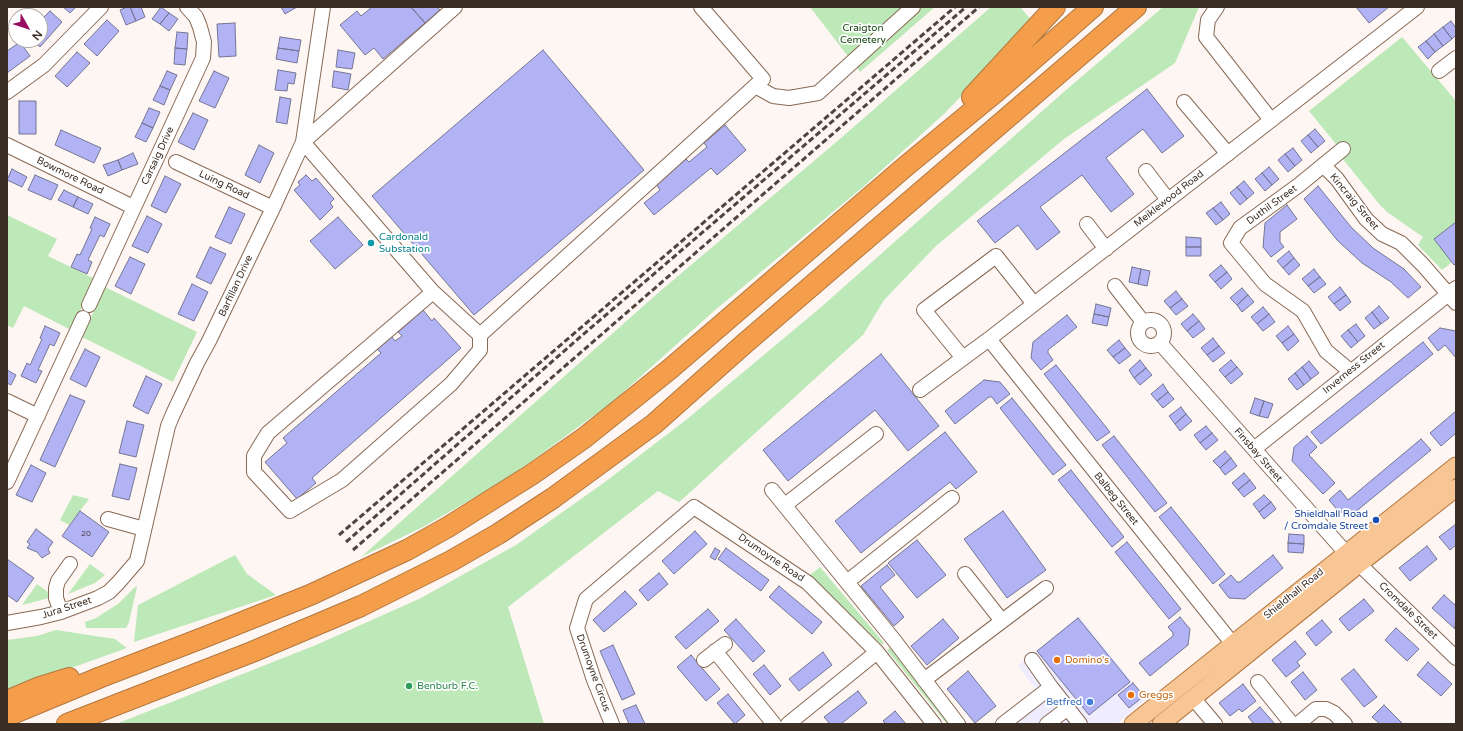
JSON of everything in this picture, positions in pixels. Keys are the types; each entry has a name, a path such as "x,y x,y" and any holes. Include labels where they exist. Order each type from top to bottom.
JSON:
{"highway":[{"path":"906,166 1055,7"},
{"path":"7,716 101,677 310,595 407,550 448,528 531,475 584,438 635,398 906,166 997,91 1093,7"},
{"path":"67,724 252,652 361,606 451,561 498,534 553,498 654,424 744,344 1136,7"},
{"path":"7,701 40,687 205,637"}],"main road":[{"name":"Shieldhall Road","path":"1133,724 1456,466"},
{"name":"Shieldhall Road","path":"1161,724 1359,564 1456,488"}],"street":[{"path":"7,92 44,65 101,7"},
{"name":"Carsaig Drive","path":"89,304 203,58 204,42 200,27 196,17 186,7"},
{"name":"Barfillan Drive","path":"136,561 172,414 197,363 210,341 273,208 302,142 323,7"},
{"path":"433,292 268,433 254,456 254,472 290,511 342,480 451,384 480,350 480,335 433,292 302,142 455,7"},
{"path":"480,335 763,79 700,7"},
{"path":"755,86 774,96 789,98 818,93 914,7"},
{"path":"1216,7 1208,20 1206,37 1271,120"},
{"name":"Meiklewood Road","path":"920,390 1106,249 1417,7"},
{"path":"1184,102 1228,154"},
{"name":"Bowmore Road","path":"7,145 133,207"},
{"name":"Duthil Street","path":"1343,150 1299,185 1240,228 1231,243 1265,284 1302,310 1326,351 1350,371"},
{"name":"Luing Road","path":"176,162 273,208"},
{"name":"Kincraig Street","path":"1323,165 1337,180 1366,219 1382,234 1401,243 1454,295"},
{"path":"1146,171 1168,200"},
{"path":"1087,224 1106,249"},
{"path":"963,358 924,310 996,256 1034,304"},
{"name":"Finsbay Street","path":"1115,286 1143,322 1152,319 1156,320 1163,326 1164,335 1160,343 1346,553 1359,564"},
{"name":"Inverness Street","path":"1254,449 1350,371 1454,295"},
{"path":"7,482 83,318"},
{"name":"Balbeg Street","path":"989,339 1244,658"},
{"path":"7,401 38,416"},
{"path":"785,506 876,434"},
{"path":"772,490 847,582 958,724"},
{"path":"847,582 952,498"},
{"name":"Drumoyne Road","path":"586,599 694,507 808,583 877,652 934,724"},
{"path":"108,519 144,529"},
{"name":"Jura Street","path":"7,623 61,612 90,602 109,592 136,561"},
{"path":"61,612 56,598 56,588 58,581 70,564"},
{"name":"Cromdale Street","path":"1359,564 1456,658"},
{"path":"965,574 1002,621"},
{"path":"924,680 1046,588"},
{"name":"Drumoyne Circus","path":"586,599 577,628 594,680 612,724"},
{"path":"714,652 774,724"},
{"path":"788,724 877,652"},
{"path":"1032,660 1080,724"},
{"path":"1258,682 1292,724"},
{"path":"1003,724 1051,687"},
{"path":"1193,698 1215,724"},
{"path":"1047,724 1068,708"},
{"path":"1298,724 1316,709 1326,709 1334,713 1345,724"}],"shaded area":[{"path":"1079,616 1146,699 1116,724 993,724 1036,689 1018,666"}],"green space":[{"name":"Craigton Cemetery","path":"810,7 935,7 860,72"},
{"path":"991,7 1020,7 1032,21 945,113 863,187 714,311 611,403 508,478 423,527 361,557 658,293 841,138"},
{"path":"1163,7 1199,7 1175,63 1064,139 936,246 884,300 863,335 679,502 658,491 508,607 544,724 116,724 316,645 421,598 516,545 605,482 686,420 820,308 1066,90"},
{"path":"1402,37 1456,101 1456,259 1442,270 1418,245 1423,237 1387,212 1380,205 1342,158 1345,155 1309,111"},
{"path":"7,215 57,239 48,256 95,279 71,330 24,306 13,328 7,325"},
{"path":"105,287 197,332 173,382 82,337"},
{"path":"73,495 89,499 69,525 60,520"},
{"path":"235,555 247,574 276,595 134,642 138,605"},
{"path":"90,564 105,575 95,583 68,594"},
{"path":"820,567 884,643 882,645 810,575"},
{"path":"37,584 48,592 49,598 22,605"},
{"path":"136,586 129,622 126,628 86,628 85,622 96,618 118,604"},
{"path":"56,630 115,639 127,648 7,692 7,640 37,636"},
{"path":"890,648 951,724 947,724 887,650"}],"building":[{"path":"63,7 76,7 70,13"},
{"path":"130,7 136,21 126,25 120,10"},
{"path":"130,7 141,7 145,17 136,21"},
{"path":"161,7 169,13 160,24 152,19"},
{"path":"281,7 297,7 285,14"},
{"path":"372,7 411,7 425,23 383,59 374,48 365,55 340,25 357,11 361,16"},
{"path":"411,7 437,7 440,10 425,23"},
{"path":"1356,7 1389,7 1369,23"},
{"path":"50,11 62,22 48,38 48,13"},
{"path":"169,13 178,19 169,31 160,24"},
{"path":"107,20 119,31 97,56 84,44"},
{"path":"1451,21 1456,28 1456,35 1452,39 1443,27"},
{"path":"235,23 236,56 219,57 217,24"},
{"path":"1443,27 1452,39 1443,46 1434,34"},
{"path":"177,32 188,33 187,49 175,48"},
{"path":"1434,34 1443,46 1435,52 1426,41"},
{"path":"280,37 301,40 299,51 278,48"},
{"path":"1426,41 1435,52 1428,59 1418,47"},
{"path":"11,48 24,48 30,56 7,73 7,51"},
{"path":"175,48 187,49 185,65 174,64"},
{"path":"278,48 299,51 297,63 276,59"},
{"path":"338,50 355,53 352,69 336,67"},
{"path":"543,50 644,170 474,315 372,196"},
{"path":"77,52 90,63 67,87 55,76"},
{"path":"278,70 296,73 294,84 288,83 287,91 275,90"},
{"path":"167,71 177,75 170,90 160,86"},
{"path":"214,71 229,78 215,108 199,101"},
{"path":"334,71 351,74 348,90 332,87"},
{"path":"160,86 170,90 164,105 153,100"},
{"path":"1147,89 1184,136 1162,153 1143,129 1106,158 1134,194 1111,212 1082,175 1040,207 1060,232 1037,250 1018,225 995,243 977,221"},
{"path":"280,97 291,99 287,124 276,122"},
{"path":"19,101 36,101 36,134 19,134"},
{"path":"149,108 160,112 153,128 142,123"},
{"path":"193,113 208,120 194,150 178,142"},
{"path":"142,123 153,128 146,142 135,137"},
{"path":"725,125 746,150 717,175 711,168 654,215 644,203 660,190 656,184 686,159 689,162 707,147 704,143"},
{"path":"1315,129 1325,141 1318,147 1308,135"},
{"path":"61,130 101,148 94,163 55,145"},
{"path":"1308,135 1318,147 1311,153 1301,141"},
{"path":"259,145 274,153 260,183 245,175"},
{"path":"1293,148 1302,160 1295,166 1285,154"},
{"path":"133,153 138,164 122,170 118,160"},
{"path":"1285,154 1295,166 1288,172 1278,160"},
{"path":"118,160 122,170 108,176 103,165"},
{"path":"1269,167 1279,179 1272,185 1262,173"},
{"path":"12,169 27,177 22,187 7,180"},
{"path":"1262,173 1272,185 1265,191 1255,179"},
{"path":"35,175 58,185 51,200 28,190"},
{"path":"306,175 312,181 316,178 334,199 330,203 333,207 320,220 294,190 300,185 298,182"},
{"path":"165,176 181,184 166,213 151,206"},
{"path":"1244,181 1254,193 1247,199 1237,187"},
{"path":"1318,186 1351,227 1373,248 1404,269 1421,287 1408,298 1391,282 1362,263 1337,240 1304,199"},
{"path":"1237,187 1247,199 1240,205 1230,193"},
{"path":"64,190 78,197 73,207 58,200"},
{"path":"78,197 93,204 88,214 73,207"},
{"path":"1221,202 1230,214 1223,220 1213,208"},
{"path":"1287,205 1297,219 1280,232 1280,242 1284,247 1271,257 1263,247 1265,223"},
{"path":"229,207 245,214 231,244 215,237"},
{"path":"1213,208 1223,220 1216,225 1206,213"},
{"path":"147,216 162,224 148,253 132,246"},
{"path":"95,217 110,224 104,237 100,235 88,260 92,262 87,274 71,267 77,254 80,255 92,229 90,228"},
{"path":"338,217 363,245 335,269 310,241"},
{"path":"1456,222 1456,263 1454,265 1434,239"},
{"path":"1186,237 1201,238 1201,247 1186,247"},
{"path":"210,247 226,254 211,284 196,277"},
{"path":"1186,247 1201,247 1201,256 1186,256"},
{"path":"1289,251 1294,258 1283,268 1277,261"},
{"path":"130,257 145,264 131,294 115,286"},
{"path":"1294,258 1300,265 1289,275 1283,268"},
{"path":"1221,265 1227,272 1215,282 1209,275"},
{"path":"1132,267 1141,269 1138,284 1129,282"},
{"path":"1141,269 1150,271 1147,286 1138,284"},
{"path":"1314,269 1320,277 1308,286 1302,279"},
{"path":"1227,272 1232,279 1221,289 1215,282"},
{"path":"1320,277 1326,284 1314,293 1308,286"},
{"path":"192,284 208,292 194,321 178,314"},
{"path":"1340,287 1346,295 1334,304 1328,297"},
{"path":"1242,288 1248,295 1237,305 1230,298"},
{"path":"1176,291 1182,299 1170,308 1164,301"},
{"path":"1248,295 1254,302 1242,312 1237,305"},
{"path":"1346,295 1351,302 1340,311 1334,304"},
{"path":"1182,299 1188,306 1176,315 1170,308"},
{"path":"1096,304 1111,308 1109,317 1094,314"},
{"path":"1379,306 1389,318 1381,324 1372,312"},
{"path":"1263,307 1269,314 1257,324 1251,317"},
{"path":"423,310 432,321 434,318 461,348 312,478 316,483 297,499 265,462 287,443 283,438 381,353 377,349 391,336 395,341 402,336 398,332"},
{"path":"1372,312 1381,324 1374,329 1365,318"},
{"path":"1094,314 1109,317 1107,326 1092,323"},
{"path":"1193,314 1199,321 1187,331 1181,324"},
{"path":"1269,314 1275,322 1263,331 1257,324"},
{"path":"1067,315 1077,327 1048,350 1048,353 1053,360 1041,370 1031,358 1033,342"},
{"path":"1199,321 1205,329 1193,338 1187,331"},
{"path":"1356,324 1365,336 1358,342 1348,330"},
{"path":"45,326 60,333 54,346 50,344 38,370 42,371 36,383 21,376 27,363 30,365 42,339 40,338"},
{"path":"1288,326 1294,334 1282,343 1276,336"},
{"path":"1440,328 1456,331 1456,358 1445,345 1438,351 1428,338"},
{"path":"1348,330 1358,342 1351,348 1341,336"},
{"path":"1294,334 1299,341 1288,351 1282,343"},
{"path":"1213,338 1219,346 1207,355 1201,348"},
{"path":"1119,340 1125,348 1113,357 1107,350"},
{"path":"1423,342 1433,354 1321,444 1311,432"},
{"path":"1219,346 1225,353 1213,362 1207,355"},
{"path":"1125,348 1131,355 1119,364 1113,357"},
{"path":"85,349 100,357 86,387 70,379"},
{"path":"881,354 939,426 908,451 875,410 788,481 763,450"},
{"path":"1140,360 1146,368 1134,378 1129,370"},
{"path":"1231,360 1237,367 1225,377 1219,370"},
{"path":"1309,361 1319,373 1311,379 1302,367"},
{"path":"1056,365 1110,432 1097,441 1044,374"},
{"path":"1237,367 1243,374 1231,384 1225,377"},
{"path":"1302,367 1311,379 1304,385 1295,373"},
{"path":"1146,368 1152,375 1140,385 1134,378"},
{"path":"7,370 16,375 11,385 7,383"},
{"path":"1295,373 1304,385 1297,390 1288,379"},
{"path":"146,376 162,384 148,414 133,406"},
{"path":"984,380 1000,382 1010,394 997,404 992,397 989,397 955,424 945,411"},
{"path":"1163,384 1168,392 1157,401 1151,394"},
{"path":"1168,392 1174,399 1163,408 1157,401"},
{"path":"70,395 85,401 55,467 40,460"},
{"path":"1012,398 1066,465 1053,475 1000,408"},
{"path":"1255,398 1264,401 1259,416 1250,413"},
{"path":"1264,401 1273,404 1268,418 1259,416"},
{"path":"1181,407 1186,414 1175,424 1169,416"},
{"path":"1456,411 1456,433 1441,446 1430,433"},
{"path":"1186,414 1192,421 1180,431 1175,424"},
{"path":"127,421 144,425 136,457 119,453"},
{"path":"1206,426 1212,433 1200,443 1194,435"},
{"path":"945,432 977,472 956,489 950,482 861,553 835,521"},
{"path":"1212,433 1218,440 1206,450 1200,443"},
{"path":"1114,436 1167,503 1155,512 1102,445"},
{"path":"1307,436 1317,447 1309,455 1335,483 1323,494 1292,461 1294,447"},
{"path":"1421,439 1431,450 1354,513 1339,512 1329,500 1340,490 1348,500"},
{"path":"1225,451 1231,458 1220,468 1213,461"},
{"path":"1231,458 1237,466 1225,475 1220,468"},
{"path":"120,464 137,468 129,500 112,496"},
{"path":"31,465 46,473 32,502 16,495"},
{"path":"1071,470 1124,537 1112,547 1058,480"},
{"path":"1244,473 1250,480 1238,490 1232,483"},
{"path":"1250,480 1256,488 1244,497 1238,490"},
{"path":"1264,495 1271,502 1259,512 1253,504"},
{"path":"1271,502 1276,509 1264,519 1259,512"},
{"path":"1171,507 1225,574 1213,584 1159,517"},
{"path":"80,511 109,532 92,557 62,536"},
{"path":"1003,511 1046,570 1007,598 964,539"},
{"path":"1456,524 1456,545 1450,550 1439,537"},
{"path":"36,529 53,542 48,549 50,553 42,558 37,552 27,548 30,544 27,542"},
{"path":"695,531 707,544 674,574 662,561"},
{"path":"1289,534 1304,535 1304,544 1288,543"},
{"path":"917,540 946,575 917,598 888,563"},
{"path":"1127,542 1181,609 1169,619 1115,552"},
{"path":"1288,543 1304,544 1303,553 1288,552"},
{"path":"1427,546 1437,559 1410,581 1399,568"},
{"path":"715,548 720,551 715,560 710,557"},
{"path":"726,548 769,580 761,591 718,559"},
{"path":"1273,555 1283,568 1245,599 1229,598 1219,585 1231,575 1237,582 1240,582"},
{"path":"7,559 34,578 17,602 7,595"},
{"path":"887,565 895,575 880,587 904,617 894,626 861,586"},
{"path":"659,573 668,584 648,601 639,590"},
{"path":"779,586 822,622 812,634 769,597"},
{"path":"625,591 637,604 604,632 593,620"},
{"path":"1444,595 1456,606 1455,629 1432,608"},
{"path":"1364,599 1374,611 1349,631 1339,619"},
{"path":"708,609 719,621 686,649 675,637"},
{"path":"1180,617 1190,629 1188,645 1150,676 1139,663 1173,636 1173,633 1168,627"},
{"path":"1078,618 1130,682 1089,715 1037,651"},
{"path":"736,619 765,651 753,662 724,630"},
{"path":"943,619 959,638 927,665 911,646"},
{"path":"1322,620 1332,632 1316,646 1306,633"},
{"path":"1396,628 1419,649 1407,661 1385,640"},
{"path":"1295,641 1306,654 1297,662 1300,666 1286,677 1272,660"},
{"path":"613,645 635,694 622,700 600,651"},
{"path":"823,652 832,665 799,691 789,679"},
{"path":"691,655 720,689 706,701 677,667"},
{"path":"1428,662 1452,684 1441,696 1417,675"},
{"path":"764,665 781,686 770,695 753,674"},
{"path":"1354,669 1377,697 1364,707 1341,679"},
{"path":"968,671 996,706 975,723 947,689"},
{"path":"1303,672 1317,690 1305,700 1291,682"},
{"name":"Greggs","path":"1133,683 1144,696 1129,708 1118,695"},
{"path":"1243,684 1256,701 1242,712 1239,709 1230,716 1219,703"},
{"path":"858,691 867,703 841,724 830,724 824,717"},
{"path":"728,694 745,715 735,724 717,703"},
{"path":"636,705 645,724 629,724 623,710"},
{"path":"1384,705 1403,724 1380,724 1372,717"},
{"path":"1260,707 1275,724 1254,724 1248,717"},
{"path":"895,711 906,724 886,724 883,721"}],"railway":[{"path":"339,535 955,7"},
{"path":"346,542 579,338 966,7"},
{"path":"353,550 979,7"}],"place":[{"name":"Cardonald Substation","path":"371,243"},
{"name":"Shieldhall Road / Cromdale Street","path":"1376,520"},
{"name":"Domino's","path":"1057,660"},
{"name":"Benburb F.C.","path":"409,686"},
{"name":"Greggs","path":"1131,695"},
{"name":"Betfred","path":"1090,702"}]}
